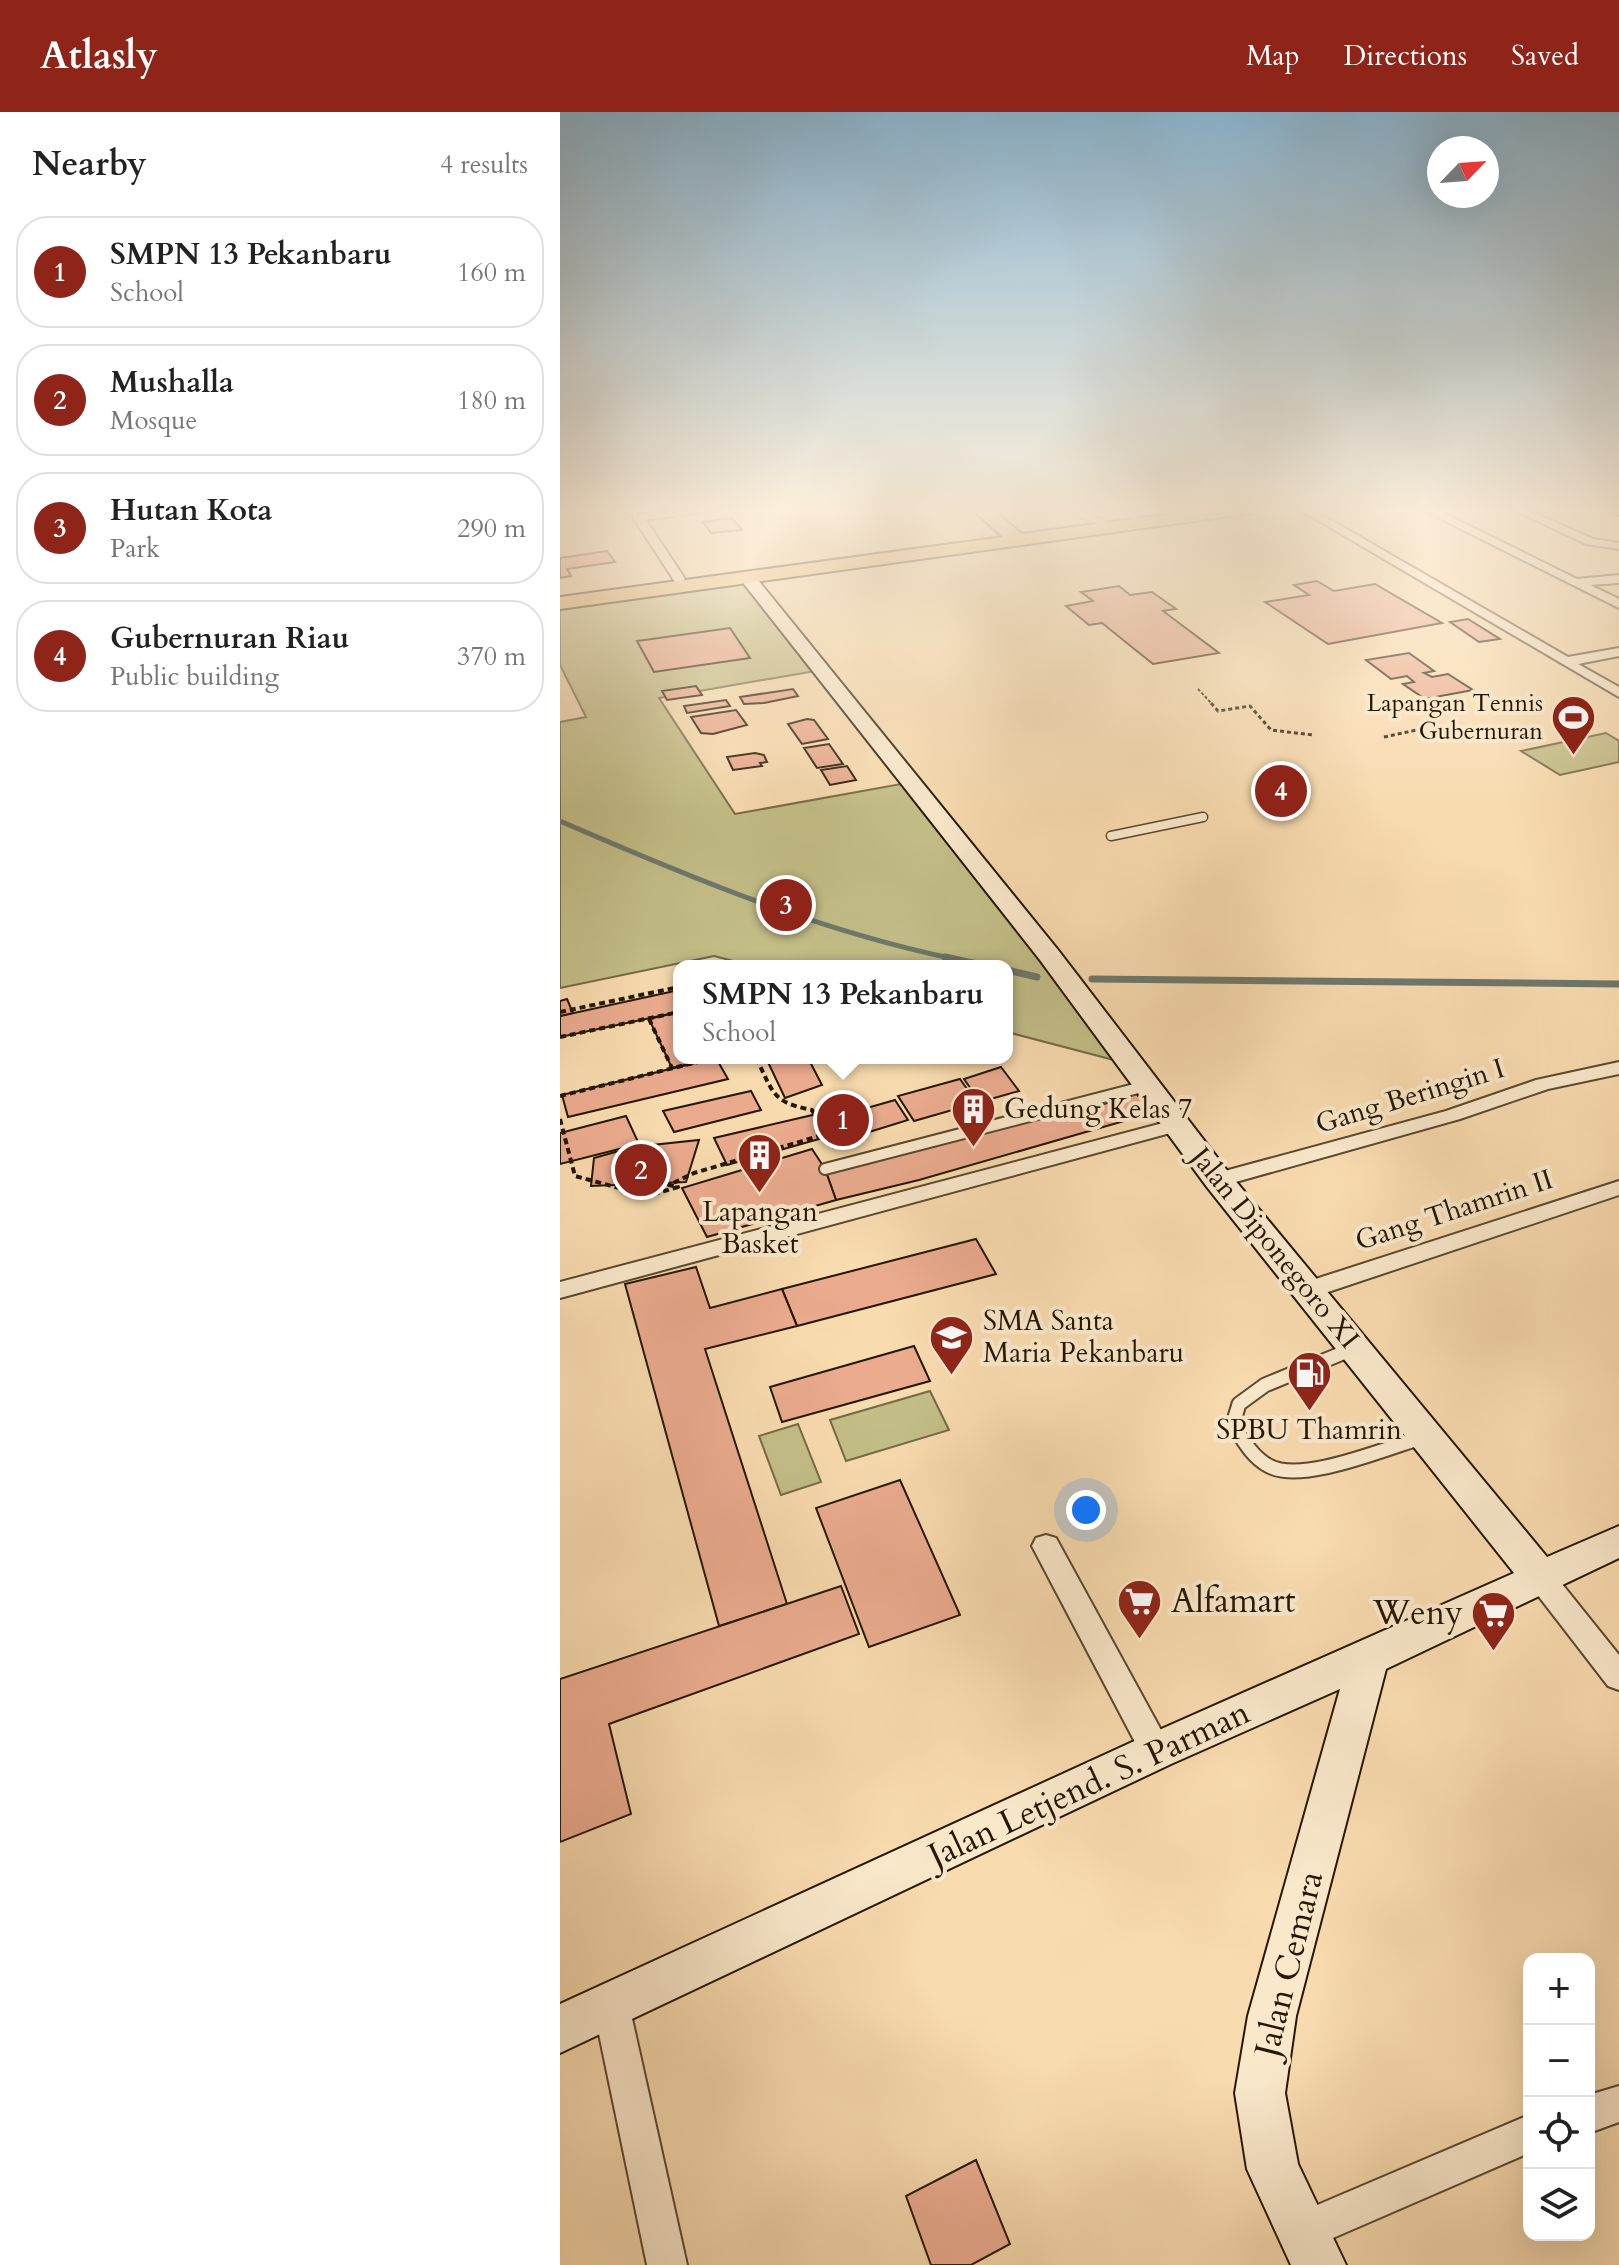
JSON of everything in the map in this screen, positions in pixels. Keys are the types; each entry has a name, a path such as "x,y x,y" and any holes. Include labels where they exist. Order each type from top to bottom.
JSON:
{"street":[{"name":"Jalan Diponegoro XI","path":"772,608 1049,955 1218,1180 1540,1577"},
{"path":"1474,608 1619,693"},
{"path":"1565,662 1619,652"},
{"name":"Gang Beringin I","path":"1218,1180 1453,1115 1543,1084 1619,1068"},
{"path":"560,1290 1178,1125"},
{"name":"Gang Thamrin II","path":"1308,1290 1619,1188"},
{"name":"Jalan Letjend. S. Parman","path":"560,2029 1156,1751 1369,1658 1619,1541"},
{"path":"1046,1546 1156,1751"},
{"path":"1540,1577 1619,1677"},
{"name":"Jalan Cemara","path":"1311,2248 1273,2169 1260,2093 1272,2016 1369,1658"},
{"path":"611,2005 667,2265"},
{"path":"1595,2112 1619,2104"},
{"path":"1311,2248 1523,2137"}],"lane":[{"path":"1111,836 1203,817"},
{"path":"825,1169 1147,1086"},
{"path":"1355,1348 1265,1385 1239,1404 1233,1424 1253,1455 1276,1469 1319,1468 1426,1436"}],"path":[{"path":"1198,689 1218,711 1250,706 1271,730 1313,735"},
{"path":"1384,737 1426,728"},
{"path":"560,1012 673,988"},
{"path":"560,1037 673,1013"},
{"path":"649,1019 672,1068"},
{"path":"560,1096 689,1064"},
{"path":"759,1064 776,1097 785,1105 812,1110 845,1164"},
{"path":"560,1119 579,1180 651,1195 678,1187 669,1185 694,1173 826,1134"}],"shaded area":[{"path":"560,608 772,608 821,670 659,698 735,814 912,782 1129,1064 1013,1034 1013,960 730,960 714,956 673,960 673,965 560,988 560,722 586,717 560,665"},
{"name":"Lapangan Tennis Gubernuran","path":"1606,733 1619,741 1619,762 1560,775 1521,751"},
{"path":"930,1391 949,1430 846,1461 830,1420"},
{"path":"798,1424 821,1482 781,1495 759,1436"}],"building":[{"path":"1069,608 1175,608 1163,611 1219,653 1153,664 1102,623 1089,625"},
{"path":"1275,608 1417,608 1442,623 1328,644"},
{"path":"1468,619 1500,639 1479,642 1450,622"},
{"path":"730,628 750,658 654,672 637,641"},
{"path":"1409,653 1434,671 1424,673 1432,677 1448,674 1473,690 1425,699 1403,684 1414,682 1407,676 1391,679 1366,660"},
{"path":"696,686 702,695 667,700 662,691"},
{"path":"793,689 798,696 764,703 744,704 740,697"},
{"path":"726,700 730,706 687,713 684,706"},
{"path":"736,710 747,725 713,734 701,733 691,717"},
{"path":"814,720 828,739 802,744 788,724"},
{"path":"829,744 843,764 817,768 804,748"},
{"path":"755,753 764,755 767,762 760,763 762,766 733,770 727,757"},
{"path":"847,766 856,780 830,785 821,770"},
{"path":"673,991 673,1013 560,1037 560,1016"},
{"path":"567,999 573,1013 560,1016 560,1001"},
{"path":"673,1013 673,1064 689,1064 672,1068 649,1019"},
{"path":"691,1064 719,1064 728,1079 568,1117 562,1095"},
{"path":"769,1064 811,1064 822,1085 785,1098"},
{"path":"1001,1067 1019,1091 980,1102 964,1079"},
{"path":"960,1079 977,1103 914,1121 898,1096"},
{"path":"751,1091 761,1110 674,1132 663,1111"},
{"name":"Gedung Kelas 7","path":"1135,1092 1152,1113 919,1180 836,1200 825,1169 1116,1101"},
{"path":"895,1100 908,1120 837,1142 825,1120"},
{"path":"817,1114 830,1136 727,1165 714,1138"},
{"path":"626,1116 639,1144 560,1164 560,1133"},
{"path":"699,1140 686,1182 591,1186 594,1158 633,1147"},
{"name":"Lapangan Basket","path":"812,1149 825,1169 836,1200 707,1237 682,1188"},
{"path":"976,1239 996,1274 797,1326 782,1289"},
{"path":"696,1267 710,1308 782,1289 797,1326 705,1349 787,1604 719,1626 625,1284"},
{"path":"914,1346 930,1381 782,1422 770,1387"},
{"path":"900,1480 960,1615 869,1647 816,1508"},
{"path":"841,1586 859,1634 609,1724 631,1814 560,1842 560,1679"},
{"path":"976,2160 1010,2244 971,2265 931,2265 906,2196"}],"waterway":[{"path":"560,821 656,862 803,918 955,959"},
{"path":"945,957 959,960"},
{"path":"1013,971 1037,977"},
{"path":"1092,979 1619,984"}],"place":[{"name":"Lapangan Tennis Gubernuran","path":"1574,756"},
{"name":"Gubernuran Riau","path":"1281,791"},
{"name":"Hutan Kota","path":"786,905"},
{"name":"SMPN 13 Pekanbaru","path":"843,1120"},
{"name":"Gedung Kelas 7","path":"973,1148"},
{"name":"Mushalla","path":"641,1170"},
{"name":"Lapangan Basket","path":"760,1194"},
{"name":"SMA Santa Maria Pekanbaru","path":"952,1376"},
{"name":"SPBU Thamrin","path":"1309,1412"},
{"name":"Alfamart","path":"1140,1640"},
{"name":"Weny","path":"1494,1652"}]}
